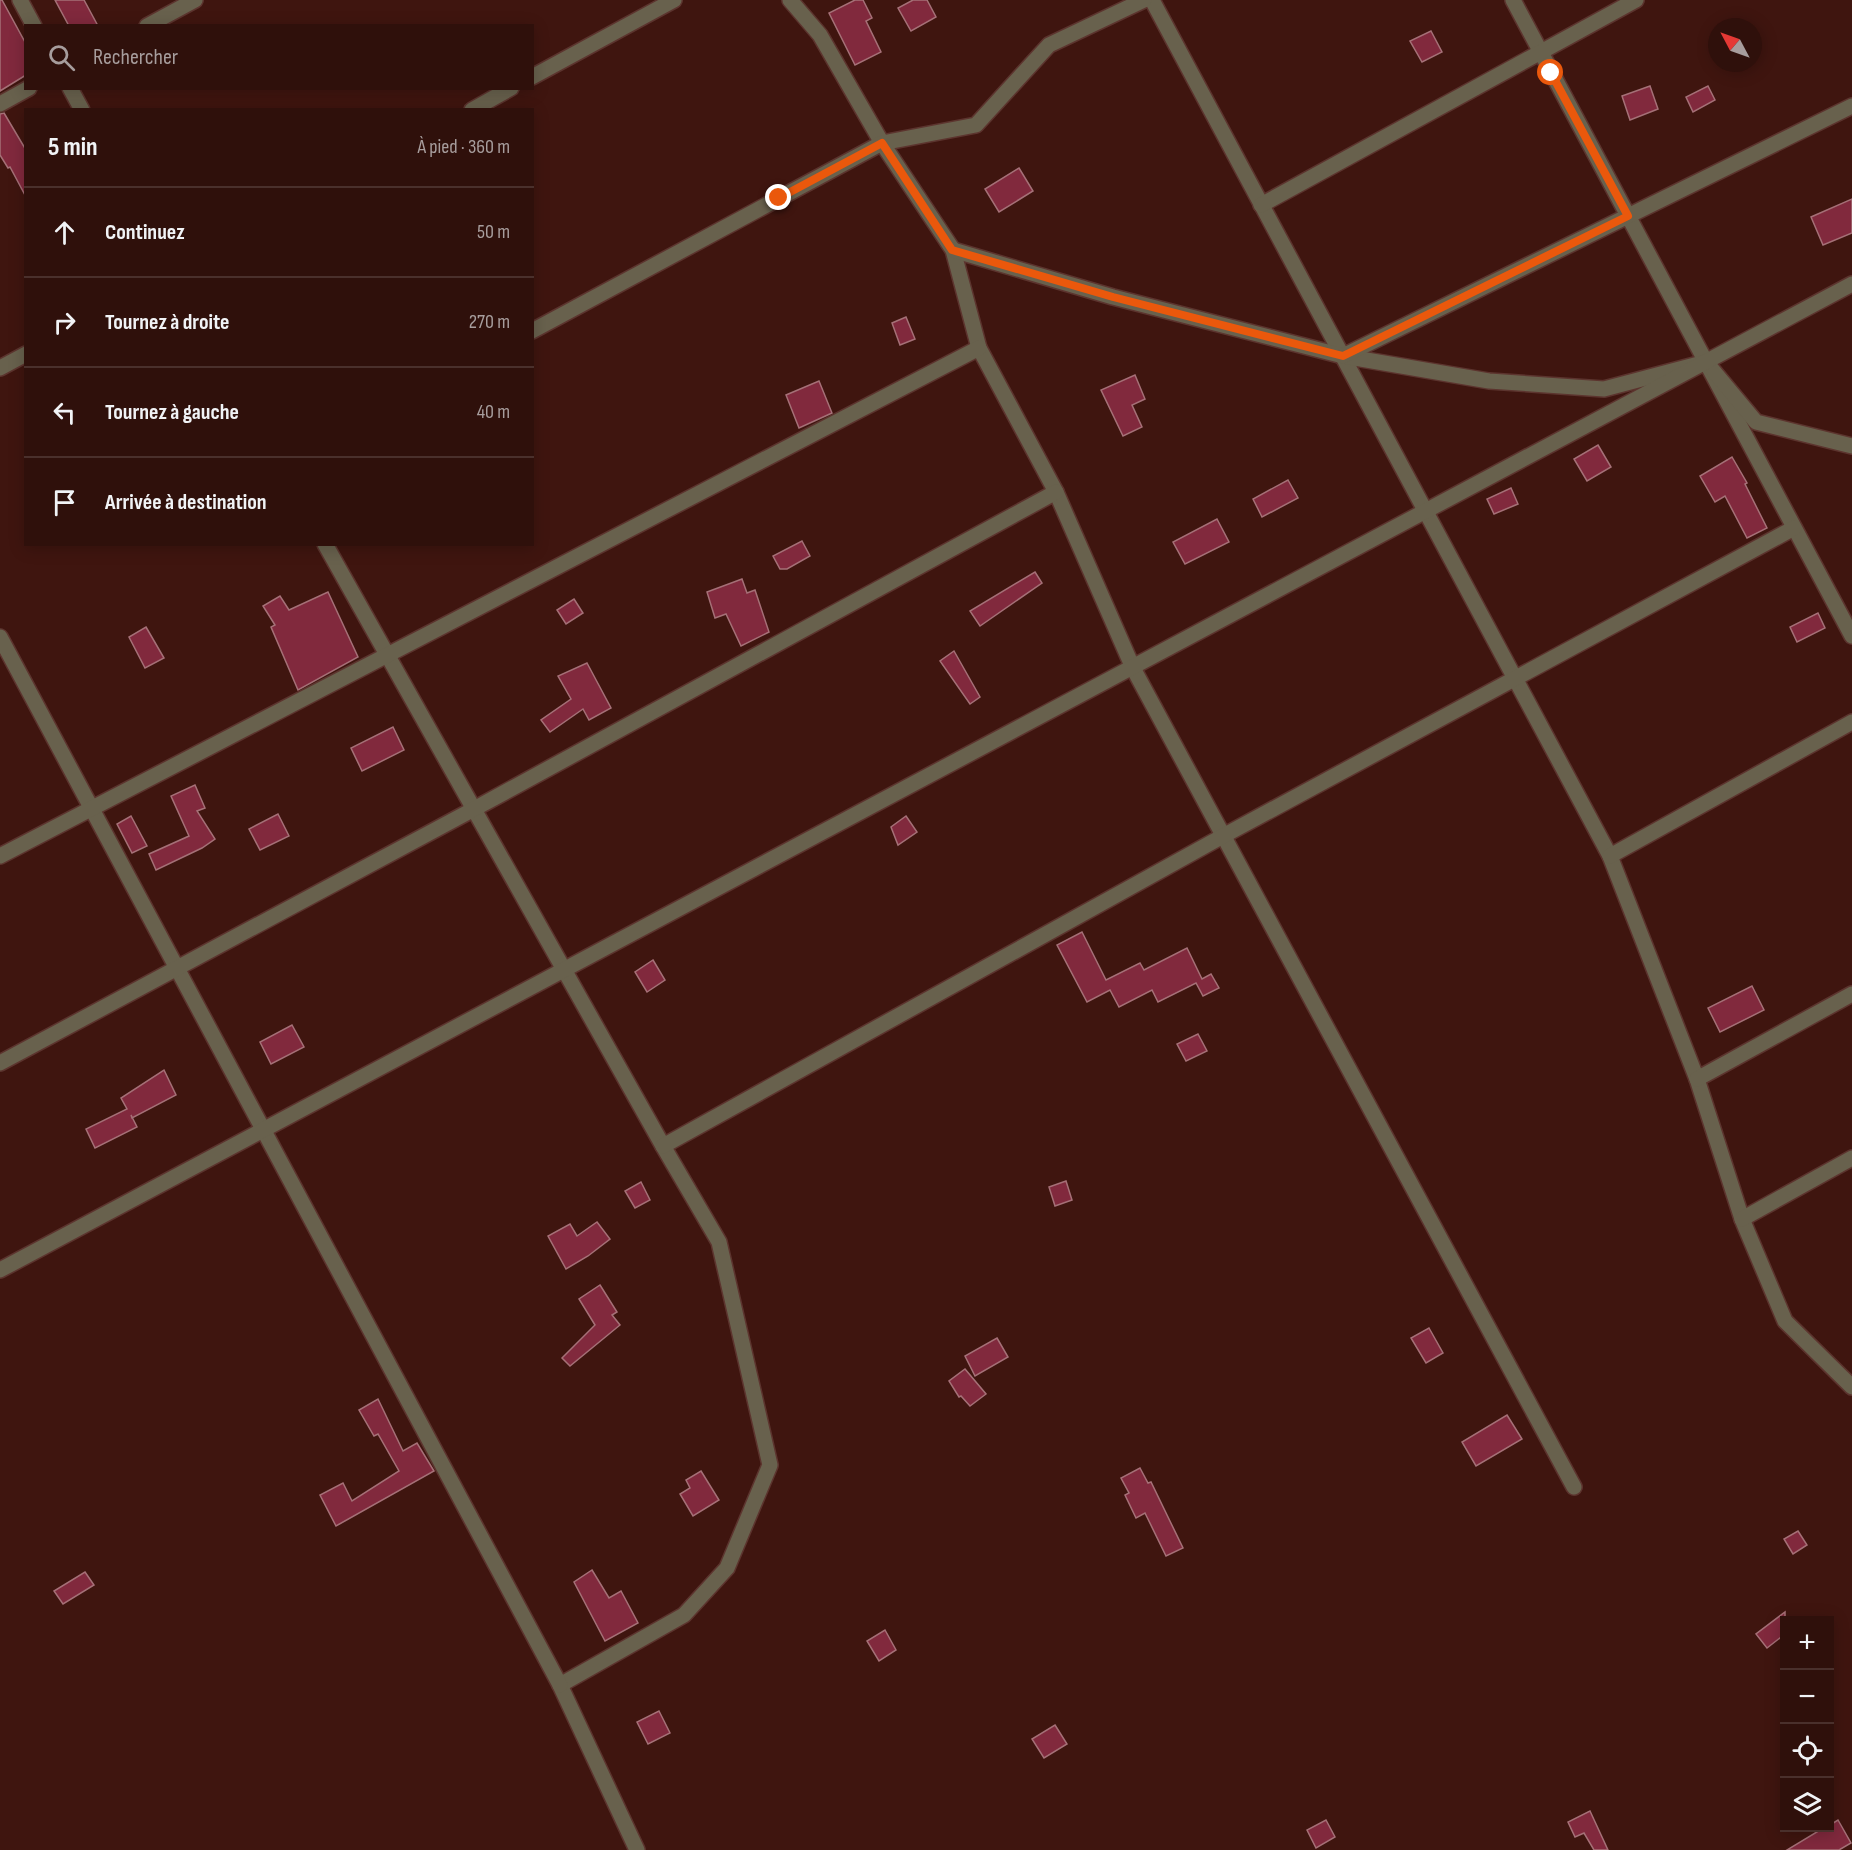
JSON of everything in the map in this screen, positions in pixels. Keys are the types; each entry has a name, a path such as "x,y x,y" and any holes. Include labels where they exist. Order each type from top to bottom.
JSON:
{"street":[{"path":"20,0 33,24"},
{"path":"151,24 195,0"},
{"path":"534,76 674,0"},
{"path":"790,0 820,35 882,143 952,250 979,348 1056,492 1133,668 1574,1487"},
{"path":"534,330 882,143 976,125 1049,45 1144,0"},
{"path":"1152,0 1610,856 1697,1079 1742,1219 1785,1321 1852,1387"},
{"path":"1513,0 1852,636"},
{"path":"1261,205 1636,0"},
{"path":"0,104 25,90"},
{"path":"71,90 81,108"},
{"path":"476,108 507,90"},
{"path":"1343,356 1852,106"},
{"path":"952,250 1113,297 1343,356 1489,381 1604,389 1706,362"},
{"path":"0,1270 1852,284"},
{"path":"0,856 979,348"},
{"path":"0,368 24,355"},
{"path":"1706,362 1756,422 1852,446"},
{"path":"0,1063 474,809 1056,492"},
{"path":"663,1146 1223,836 1794,528"},
{"path":"326,546 719,1242 770,1466 727,1568 684,1615 560,1685"},
{"path":"0,637 560,1685 637,1850"},
{"path":"1610,856 1852,722"},
{"path":"1697,1079 1852,994"},
{"path":"1742,1219 1852,1158"}],"building":[{"path":"0,0 2,0 24,40 24,76 0,91"},
{"path":"55,0 84,0 97,24 68,24"},
{"path":"855,0 863,0 872,18 866,21 881,52 855,65 829,13"},
{"path":"913,0 927,0 936,17 911,31 898,8"},
{"path":"1431,31 1442,52 1422,62 1410,41"},
{"path":"1650,86 1658,109 1630,120 1622,96"},
{"path":"1708,86 1715,100 1693,112 1686,97"},
{"path":"4,113 24,147 24,193 10,167 8,168 0,155 0,114"},
{"path":"1019,168 1033,191 999,212 985,189"},
{"path":"1852,199 1852,233 1823,245 1811,217"},
{"path":"906,317 915,339 900,345 892,323"},
{"path":"1135,375 1145,399 1132,405 1142,427 1123,436 1101,390"},
{"path":"819,381 832,413 799,428 786,395"},
{"path":"1598,445 1611,467 1587,481 1574,459"},
{"path":"1732,457 1747,483 1745,484 1767,528 1747,538 1725,496 1715,502 1700,476"},
{"path":"1288,480 1298,498 1262,517 1253,499"},
{"path":"1511,488 1518,504 1494,514 1487,499"},
{"path":"1217,519 1229,542 1185,564 1173,542"},
{"path":"802,541 810,556 787,569 780,569 773,556"},
{"path":"1035,572 1042,583 980,626 970,611"},
{"path":"742,579 747,593 755,590 769,632 741,646 726,614 715,618 707,592"},
{"path":"328,592 358,657 298,690 271,627 275,625 263,606 280,596 289,610"},
{"path":"574,599 583,613 566,624 557,610"},
{"path":"1818,613 1825,628 1797,642 1790,627"},
{"path":"146,627 164,658 145,668 129,637"},
{"path":"954,651 980,697 970,704 940,661"},
{"path":"587,663 611,708 589,720 583,709 550,732 541,720 571,699 558,676"},
{"path":"393,727 404,750 362,771 351,748"},
{"path":"195,785 205,808 197,811 215,839 202,848 156,870 149,854 189,836 171,796"},
{"path":"278,814 289,836 260,850 249,829"},
{"path":"131,816 147,846 132,853 117,824"},
{"path":"906,816 917,832 898,845 891,827"},
{"path":"1082,932 1106,980 1140,963 1144,970 1187,948 1202,979 1211,974 1219,988 1203,996 1196,983 1158,1002 1152,990 1119,1007 1110,990 1087,1002 1057,945"},
{"path":"653,960 665,980 647,992 635,972"},
{"path":"1752,986 1764,1010 1720,1032 1708,1008"},
{"path":"292,1025 304,1047 271,1064 260,1042"},
{"path":"1198,1034 1207,1051 1186,1061 1177,1044"},
{"path":"164,1070 176,1095 132,1118 137,1127 95,1148 86,1129 127,1109 121,1098"},
{"path":"1066,1181 1072,1200 1055,1206 1049,1187"},
{"path":"641,1182 650,1200 635,1208 625,1191"},
{"path":"597,1222 610,1239 566,1269 548,1236 570,1224 577,1236"},
{"path":"600,1285 617,1312 612,1315 620,1325 570,1366 562,1358 595,1325 579,1299"},
{"path":"1429,1328 1443,1353 1426,1363 1411,1338"},
{"path":"997,1338 1008,1357 975,1376 965,1356"},
{"path":"965,1369 986,1394 970,1406 961,1396 959,1397 949,1381"},
{"path":"378,1399 403,1451 417,1443 434,1471 336,1526 320,1495 343,1483 352,1501 399,1471 378,1434 374,1436 359,1410"},
{"path":"1507,1415 1522,1439 1476,1466 1462,1442"},
{"path":"1140,1468 1148,1483 1151,1482 1183,1548 1166,1556 1145,1513 1136,1518 1125,1495 1129,1493 1121,1478"},
{"path":"701,1471 719,1500 693,1516 680,1494 690,1488 686,1480"},
{"path":"1798,1531 1807,1545 1793,1554 1784,1539"},
{"path":"592,1570 609,1598 621,1591 638,1623 605,1641 574,1582"},
{"path":"85,1572 94,1585 63,1604 54,1591"},
{"path":"1785,1612 1785,1616 1780,1616 1780,1638 1767,1648 1756,1634"},
{"path":"885,1630 896,1650 879,1661 867,1641"},
{"path":"659,1711 670,1733 648,1744 637,1722"},
{"path":"1055,1725 1067,1744 1044,1758 1032,1739"},
{"path":"1590,1811 1608,1850 1594,1850 1584,1833 1575,1837 1568,1822"},
{"path":"1326,1820 1335,1837 1316,1848 1307,1830"},
{"path":"1838,1820 1851,1843 1839,1850 1787,1850 1817,1832 1834,1832 1834,1822"}],"route":[{"path":"779,198 882,143 952,250 1113,297 1343,356 1628,216 1551,73"}]}
